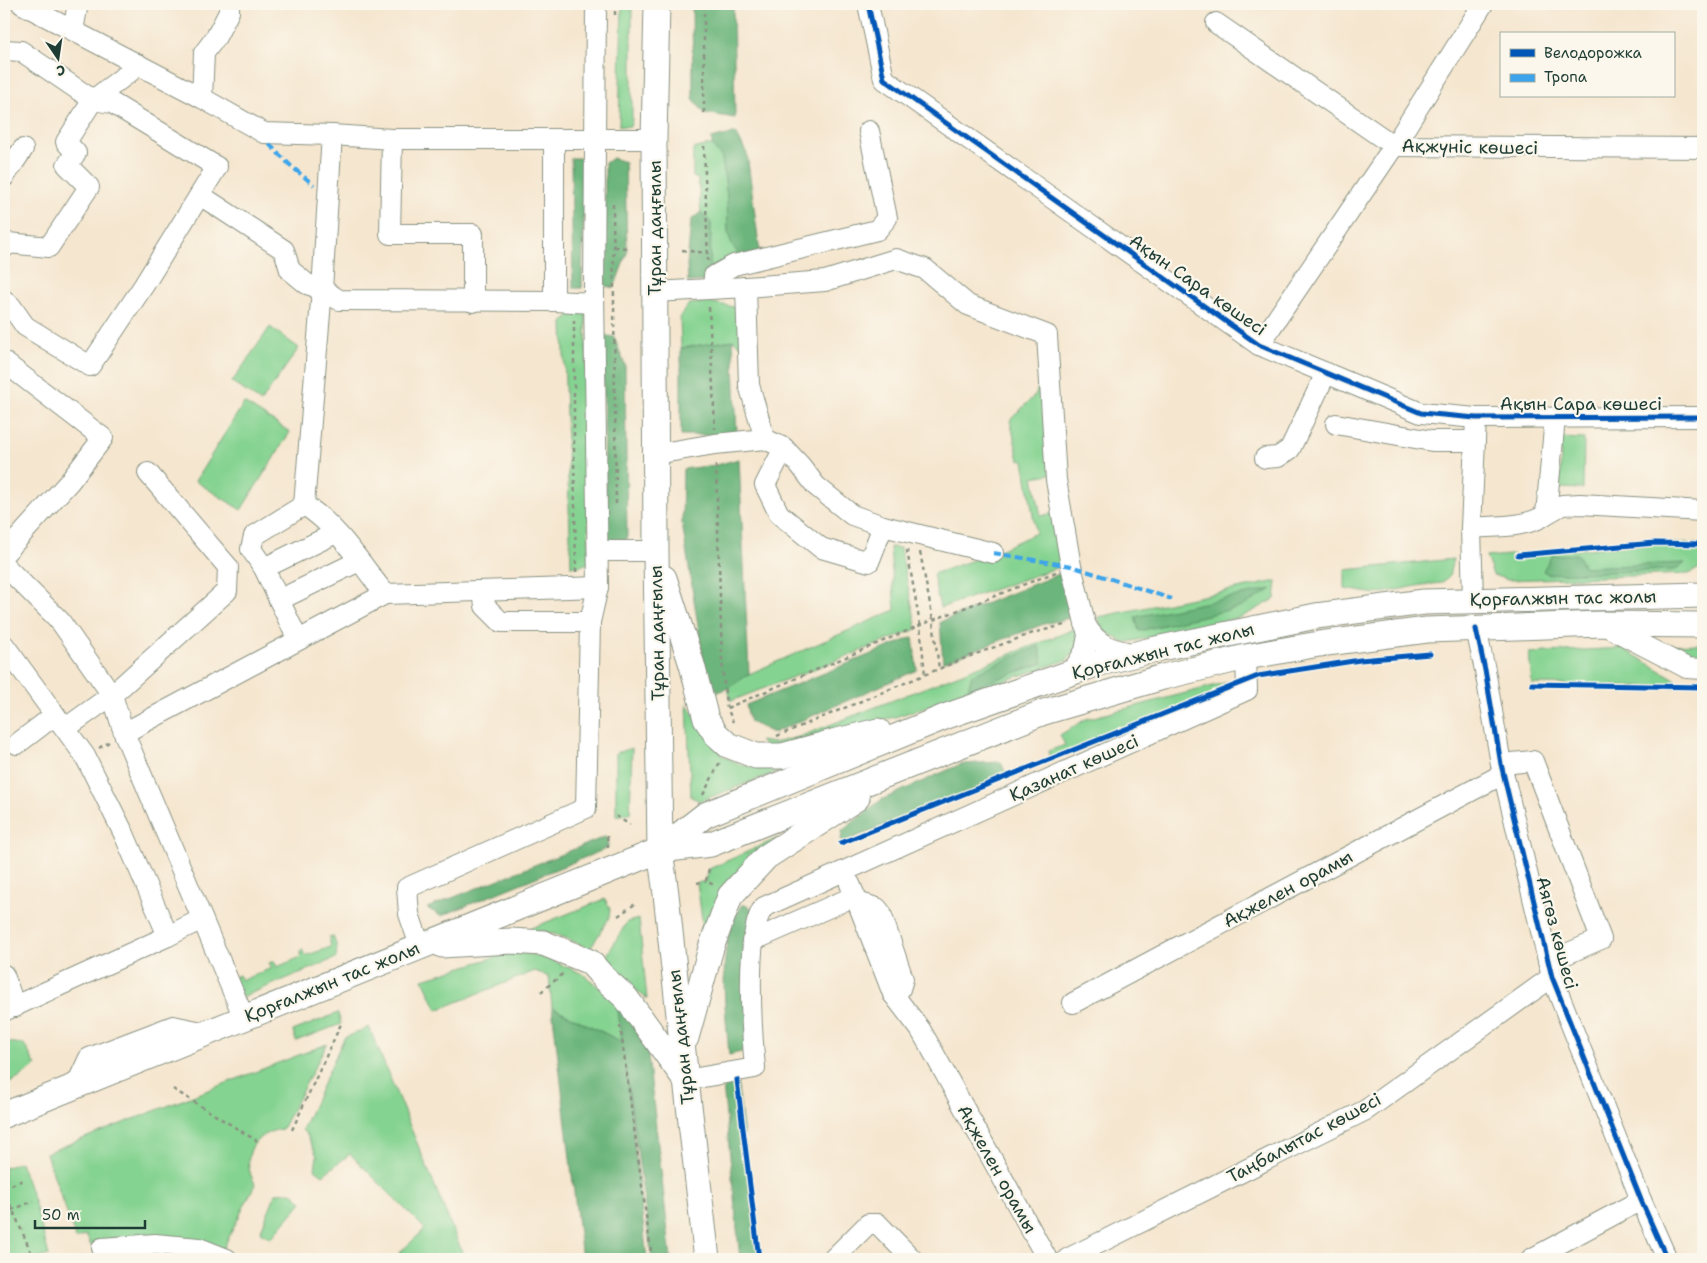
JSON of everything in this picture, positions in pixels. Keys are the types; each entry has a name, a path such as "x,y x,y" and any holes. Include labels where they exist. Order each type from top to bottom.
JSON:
{"main road":[{"name":"Тұран даңғылы","path":"657,4 654,140 660,850 706,1259"},
{"path":"656,551 692,665 706,719 716,734 728,745 756,756 782,756 833,742 947,716"},
{"name":"Қорғалжын тас жолы","path":"660,850 705,815 947,716 1096,664 1316,616 1424,602 1698,591"},
{"name":"Аягөз көшесі","path":"1473,600 1476,628"},
{"name":"Қорғалжын тас жолы","path":"4,1115 660,850 711,844 1044,712 1163,677 1246,657 1366,637 1427,630 1602,624 1703,625"},
{"path":"682,1052 711,948 730,896 766,857 903,768"},
{"path":"420,946 511,941 543,943 590,962 626,998 686,1080"}],"street":[{"path":"22,4 202,98 264,133 392,139 654,140"},
{"path":"73,30 78,4"},
{"path":"202,98 204,53 216,37 229,12 229,4"},
{"path":"420,946 409,914 407,888 586,808 590,622 598,588 594,302 596,4"},
{"name":"Ақын Сара көшесі","path":"868,4 884,79 1259,345 1421,412 1476,418 1703,418"},
{"path":"1259,345 1394,146 1483,4"},
{"name":"Ақжүніс көшесі","path":"1216,23 1394,146 1703,148"},
{"path":"4,50 21,51 94,100 112,103 218,167 144,285 90,366 25,326 11,306 4,300"},
{"path":"4,248 8,243 49,247 89,187 67,166 76,153 66,142 94,100 139,65"},
{"path":"710,295 714,276 734,264 877,230 887,218 869,131"},
{"path":"304,505 322,289 332,135"},
{"path":"392,139 390,234 473,234 473,302"},
{"path":"554,140 554,301"},
{"path":"4,177 23,149"},
{"path":"200,195 284,250 290,270 307,284 322,289 339,300 594,302"},
{"path":"655,292 710,295 746,287 825,281 896,259 925,269 968,305 1047,335 1056,480 1071,566 1088,636 1085,651 1068,674"},
{"path":"746,287 749,385 765,439"},
{"path":"4,362 103,438 70,481 4,554"},
{"path":"1265,458 1278,457 1290,449 1326,373"},
{"path":"1473,600 1471,528 1476,418"},
{"path":"1546,514 1555,418"},
{"path":"1336,424 1432,441 1475,441"},
{"path":"656,454 715,444 765,439 784,448 816,486 852,515 883,526 993,553"},
{"path":"784,448 765,485 779,514 821,548 869,562 883,526"},
{"path":"17,744 112,695 227,592 228,567 148,473"},
{"path":"1471,528 1528,523 1539,520 1562,505 1580,504 1703,511"},
{"path":"304,505 318,513 385,594"},
{"path":"298,640 264,568 251,549 254,536 304,505"},
{"path":"264,568 336,533"},
{"path":"598,551 656,551"},
{"path":"278,600 359,561"},
{"path":"4,565 60,621 112,695 124,733 244,1018"},
{"path":"124,733 385,594 598,588"},
{"path":"484,591 485,606 501,622 590,622"},
{"path":"1084,622 1092,636 1104,645 1137,654"},
{"path":"1602,624 1687,668 1703,669"},
{"name":"Аягөз көшесі","path":"1476,628 1502,769 1550,970 1641,1200 1667,1259"},
{"path":"4,644 85,756 124,834 168,936"},
{"name":"Қазанат көшесі","path":"844,871 1247,690 1246,657"},
{"name":"Таңбалытас көшесі","path":"1067,1259 1366,1110 1550,970 1601,939 1533,761 1502,769"},
{"name":"Ақжелен орамы","path":"1073,1003 1502,769"},
{"path":"686,1080 754,1068 750,1015 752,942 760,914 764,907 844,871"},
{"name":"Ақжелен орамы","path":"844,871 893,994 920,1030 1047,1259"},
{"path":"752,942 856,899"},
{"path":"4,975 9,1009 202,919"},
{"path":"1531,1259 1641,1200"},
{"path":"833,1259 868,1224 878,1224 912,1259"},
{"path":"102,1248 156,1244 200,1248 227,1259"}],"path":[{"path":"704,4 704,113"},
{"path":"704,146 708,262"},
{"path":"613,198 616,511"},
{"path":"614,247 627,248"},
{"path":"682,250 708,252"},
{"path":"710,295 716,435"},
{"path":"575,303 574,452 576,588"},
{"path":"716,465 722,662 728,708 736,729"},
{"path":"907,549 920,625 925,675"},
{"path":"920,549 933,620 939,669"},
{"path":"728,708 920,625 1071,566"},
{"path":"772,738 965,658 1034,633 1084,622"},
{"path":"85,756 124,733"},
{"path":"700,801 723,756"},
{"path":"616,816 630,825"},
{"path":"607,836 608,848"},
{"path":"706,881 709,869"},
{"path":"697,883 706,881 718,888"},
{"path":"618,916 636,904"},
{"path":"540,992 571,967"},
{"path":"619,1018 652,1259"},
{"path":"292,1130 341,1024"},
{"path":"173,1089 257,1141"},
{"path":"26,1179 4,1189 36,1259 49,1255"},
{"path":"4,1213 34,1201"},
{"path":"4,1251 9,1259"}],"green space":[{"path":"622,4 632,4 632,120 630,127 619,126"},
{"path":"692,4 733,4 735,118 704,113 693,98"},
{"path":"736,133 747,154 760,253 740,256 732,245 728,232 727,196 722,158 714,148 711,139"},
{"path":"713,144 722,158 727,196 728,232 740,256 710,273 711,223 701,212 698,179 693,177 693,149"},
{"path":"571,158 580,158 582,163 585,164 582,288 573,288"},
{"path":"613,158 625,162 627,253 614,288 605,286 605,163"},
{"path":"701,212 711,223 710,281 688,282 687,265 691,220"},
{"path":"708,302 739,308 741,346 733,340 681,348 680,316 689,304"},
{"path":"574,309 586,310 589,563 571,567 563,323"},
{"path":"270,327 299,348 261,402 232,382"},
{"path":"603,335 614,337 625,365 627,540 606,539"},
{"path":"733,340 737,435 681,435 681,348"},
{"path":"1042,372 1051,474 1033,477 1041,516 1058,512 1065,565 940,608 933,574 993,553 1036,533 1024,461 1019,460 1010,420 1036,394"},
{"path":"244,403 290,432 241,510 195,481"},
{"path":"1561,438 1584,439 1583,489 1560,488"},
{"path":"739,459 749,674 728,688 709,696 682,523 683,469 716,465"},
{"path":"1655,543 1703,544 1703,566 1689,574 1508,580 1493,575 1486,557"},
{"path":"890,547 900,548 917,629 731,701 728,688 749,674 895,610"},
{"path":"1577,554 1584,567 1685,563 1675,570 1549,574 1543,571 1552,555"},
{"path":"1453,559 1449,576 1442,583 1376,594 1345,589 1345,570"},
{"path":"1066,571 1074,617 1044,624 943,662 940,622"},
{"path":"1277,581 1275,599 1242,617 1124,643 1102,629 1098,617"},
{"path":"1272,589 1241,607 1139,631 1135,617"},
{"path":"1080,627 1077,646 1067,660 895,717 840,729 772,749 764,746 760,741 773,743 799,737"},
{"path":"913,637 917,670 773,733 750,722 746,705"},
{"path":"1703,644 1703,665 1659,645"},
{"path":"1039,646 1043,663 968,689 972,674"},
{"path":"1622,648 1675,679 1679,687 1532,684 1529,653"},
{"path":"1232,681 1231,688 1051,759 1048,751 1065,745 1060,735 1086,719"},
{"path":"687,704 723,756 742,765 759,768 795,765 700,801 691,797"},
{"path":"632,748 630,813 616,816 616,753"},
{"path":"1001,762 1007,777 841,843 842,831 881,800 961,764"},
{"path":"607,836 608,848 441,916 427,908"},
{"path":"778,838 706,948 697,883 706,881 709,869"},
{"path":"605,899 610,909 609,918 590,949 544,931 524,931"},
{"path":"743,904 757,912 750,1050 729,1055 724,970 728,936 733,921"},
{"path":"639,919 647,999 603,962 627,922"},
{"path":"333,936 337,947 336,958 242,997 232,978 239,975 242,980 272,968 269,963 274,961 277,967 301,957 300,951 302,949 305,956 331,947 329,937"},
{"path":"523,953 544,957 583,974 617,1002 622,1042 552,1007 549,977 535,971 437,1010 423,979 502,955"},
{"path":"617,1002 647,1047 671,1259 652,1259 626,1069 647,1259 582,1259 552,1007 622,1042"},
{"path":"338,1013 341,1024 296,1041 293,1031"},
{"path":"369,1027 465,1259 393,1259 425,1229 350,1154 323,1175 315,1169 317,1156 307,1135 302,1130 344,1038"},
{"path":"4,1042 24,1044 36,1066 4,1086"},
{"path":"327,1044 282,1129 272,1131 263,1136 256,1141 252,1148 249,1156 249,1165 255,1184 223,1249 112,1238 91,1246 86,1235 76,1239 46,1153"},
{"path":"737,1080 759,1259 740,1259 723,1085"},
{"path":"20,1162 34,1201 49,1255 36,1259 4,1259 4,1168"},
{"path":"292,1192 302,1202 271,1238 260,1232 276,1193"}],"marked path":[{"path":"269,144 314,185"},
{"path":"993,553 1071,566 1172,599"}],"cycle path":[{"path":"868,4 884,79 1259,345 1421,413 1476,418 1703,417"},
{"path":"1518,555 1655,543 1703,544"},
{"path":"1476,629 1501,764 1552,977 1641,1200 1667,1259"},
{"path":"841,843 1258,676 1360,660 1430,654"},
{"path":"1532,684 1703,687"},
{"path":"737,1080 759,1259"}]}
